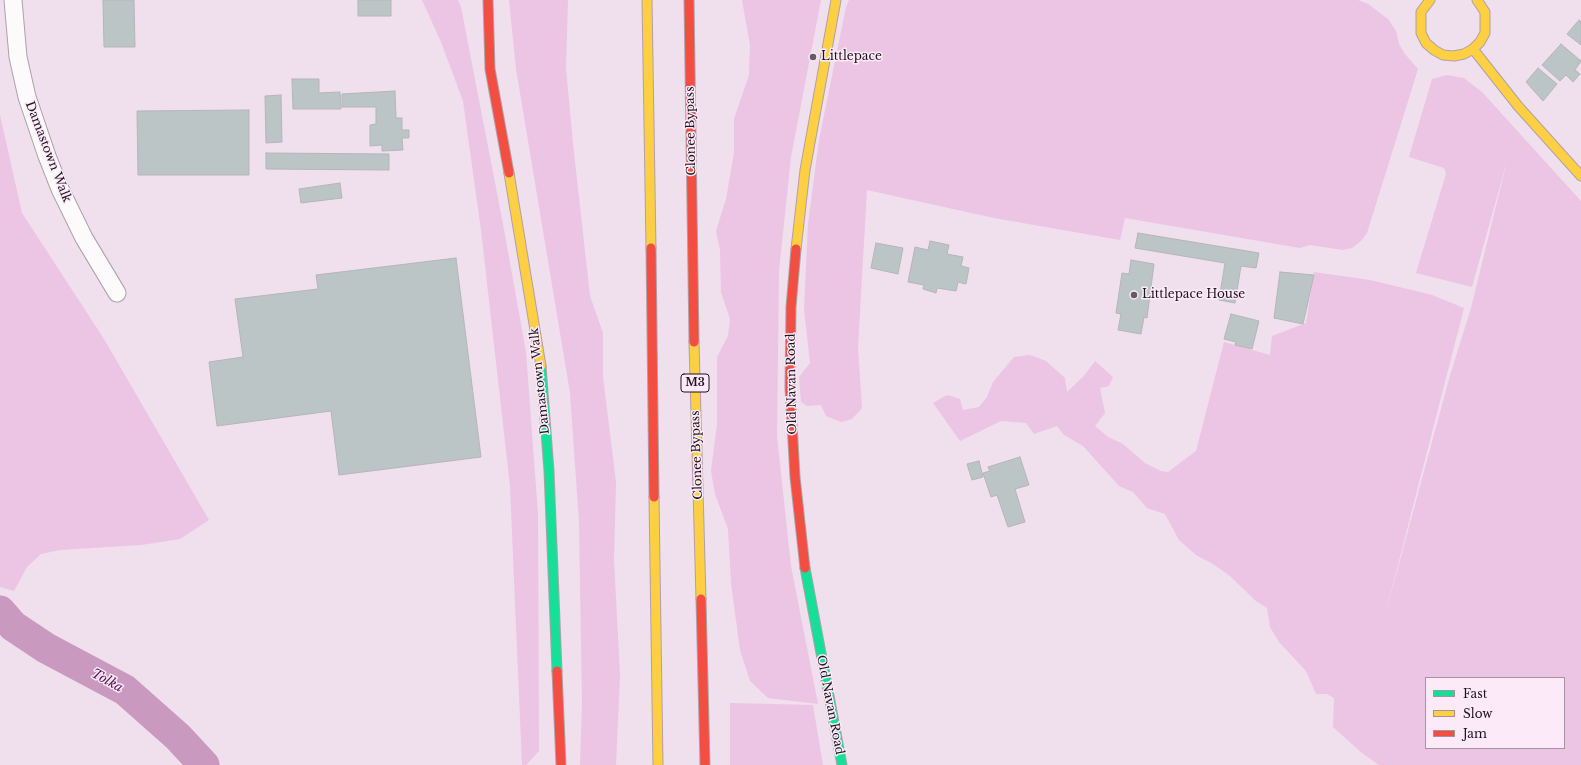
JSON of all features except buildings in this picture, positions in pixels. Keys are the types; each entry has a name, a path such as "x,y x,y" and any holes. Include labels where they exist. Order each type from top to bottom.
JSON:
{"main road":[{"name":"Damastown Walk","path":"488,0 490,69 518,220 540,355 549,471 561,765"},
{"path":"647,0 658,765"},
{"name":"Clonee Bypass","path":"690,0 695,378 705,765"},
{"path":"1416,0 1427,3 1420,23 1421,33 1426,43 1443,55 1454,56 1464,54 1473,49 1482,37 1486,23 1485,12 1477,0"},
{"name":"Old Navan Road","path":"836,1 805,170 797,236 791,308 790,388 795,477 804,561 842,765"},
{"path":"479,8 490,69"},
{"path":"1473,49 1523,112 1581,176"}],"street":[{"name":"Damastown Walk","path":"13,0 18,57 27,97 47,156 60,189 84,238 117,293"}],"shaded area":[{"path":"422,0 458,0 461,7 526,352 538,514 539,751 526,765 522,765 510,486 481,230 463,101 441,42"},
{"path":"509,0 568,0 566,68 573,144 590,296 603,333 603,377 616,482 614,560 620,675 616,765 580,765 582,704 579,522 570,393 516,69"},
{"path":"742,0 821,0 791,157 779,271 777,436 791,566 818,704 768,698 750,681 740,650 731,583 728,529 715,494 711,471 717,424 717,357 728,336 730,319 721,292 720,250 716,231 726,199 734,153 734,119 749,75 750,45"},
{"path":"849,0 1358,0 1368,4 1388,19 1396,31 1399,44 1405,54 1418,69 1367,233 1361,241 1352,248 1343,250 1310,245 1300,248 1125,218 1120,240 994,218 867,190 858,347 862,408 852,419 841,422 826,416 821,405 807,406 801,402 799,377 810,363 804,309 808,224 819,140 846,7"},
{"path":"1447,75 1464,78 1482,92 1581,201 1581,765 1379,765 1362,753 1333,727 1334,698 1327,694 1316,694 1306,671 1279,642 1270,627 1267,608 1256,601 1230,576 1213,564 1196,555 1179,540 1165,514 1147,508 1133,492 1119,486 1083,446 1064,435 1057,426 1034,434 1026,423 1001,421 960,441 933,403 947,395 960,399 963,410 979,407 987,397 993,382 1014,357 1030,355 1046,361 1065,378 1067,392 1084,376 1095,361 1113,377 1109,386 1100,388 1105,413 1095,426 1108,437 1123,444 1145,463 1161,471 1168,472 1196,451 1224,342 1270,355 1272,336 1306,323 1314,272 1370,280 1432,295 1464,308 1383,623 1449,379 1471,308 1508,157 1472,287 1416,273 1446,174 1444,168 1409,157 1432,79"},
{"path":"0,115 22,213 104,339 209,520 180,539 141,545 60,550 41,554 27,567 14,591 0,587"},
{"path":"730,703 813,705 823,765 730,765"}],"waterway":[{"name":"Tolka","path":"0,611 13,626 46,648 125,690 178,737 204,765"}],"traffic: fast":[{"path":"541,366 549,471 557,671"},
{"path":"805,568 842,765"}],"traffic: slow":[{"path":"647,0 651,248"},
{"path":"796,249 805,170 836,0"},
{"path":"1430,0 1421,12 1421,33 1426,43 1434,50 1443,55 1454,56 1464,54 1473,49 1480,42 1485,33 1485,12 1477,0"},
{"path":"1473,49 1518,106 1581,176"},
{"path":"509,173 541,366"},
{"path":"694,342 701,599"},
{"path":"654,497 658,765"}],"traffic: jam":[{"path":"488,0 490,69 509,173"},
{"path":"689,0 694,342"},
{"path":"651,248 654,497"},
{"path":"796,249 791,307 790,388 795,477 805,568"},
{"path":"701,599 705,765"},
{"path":"557,671 561,765"}],"place":[{"name":"Littlepace","path":"813,57"},
{"name":"Littlepace House","path":"1134,295"}]}
